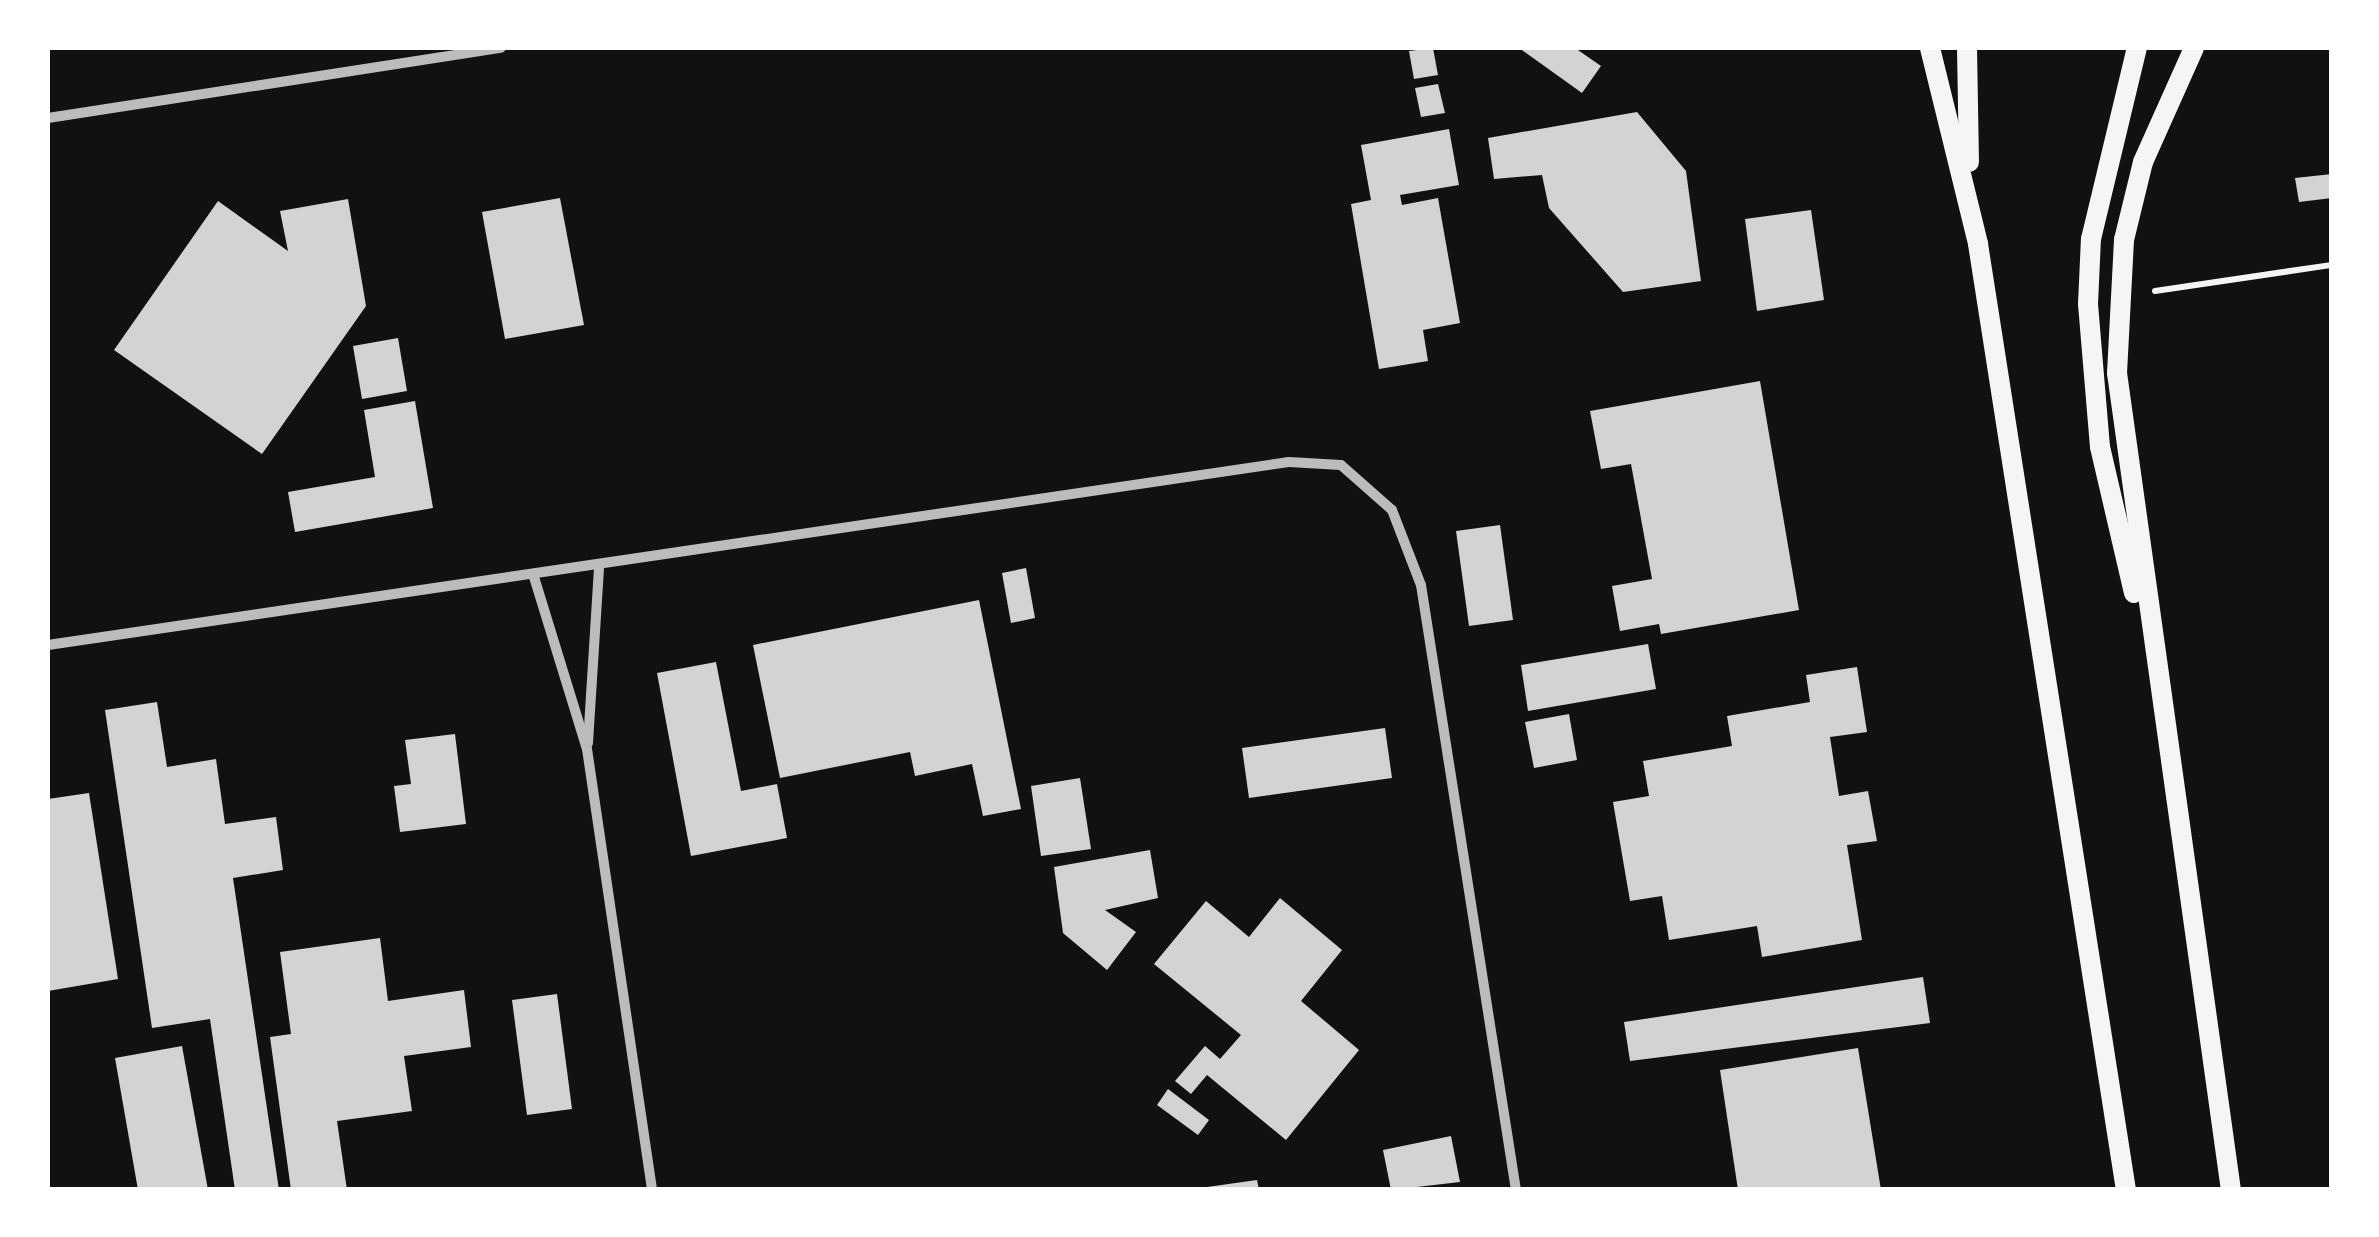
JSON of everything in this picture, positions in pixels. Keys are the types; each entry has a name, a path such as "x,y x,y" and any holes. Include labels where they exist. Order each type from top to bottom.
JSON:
{"main road":[{"path":"1930,48 1978,244 2126,1190"},
{"path":"1967,48 1978,244"},
{"path":"2138,48 2091,239 2088,304 2109,496 2146,628"},
{"path":"2194,48 2143,162 2115,296 2146,628 2232,1190"}],"street":[{"path":"48,118 501,48"},
{"path":"48,645 534,578 1289,462 1341,465 1368,480 1409,538 1421,585 1516,1190"},
{"path":"587,750 599,568"},
{"path":"534,578 587,750 652,1190"}],"path":[{"path":"2115,296 2332,265"}],"building":[{"path":"1433,48 1438,75 1414,79 1409,51"},
{"path":"1519,48 1575,48 1601,66 1582,93"},
{"path":"1438,84 1445,113 1421,117 1415,88"},
{"path":"1637,112 1686,171 1701,281 1623,292 1549,208 1542,175 1494,179 1488,138"},
{"path":"1449,129 1459,185 1400,195 1402,205 1438,198 1460,323 1423,330 1428,361 1379,369 1351,204 1371,200 1361,145"},
{"path":"2332,174 2332,198 2299,202 2295,178"},
{"path":"560,198 584,325 505,339 482,212"},
{"path":"348,199 366,306 262,454 114,350 218,201 288,251 280,211"},
{"path":"1811,210 1824,300 1757,311 1745,219"},
{"path":"398,338 407,391 362,399 353,346"},
{"path":"1760,381 1799,610 1661,634 1659,624 1620,631 1612,586 1652,579 1631,464 1601,469 1590,411"},
{"path":"415,401 433,508 295,532 288,492 375,477 364,410"},
{"path":"1500,525 1513,620 1469,626 1456,531"},
{"path":"1026,568 1035,618 1011,623 1002,573"},
{"path":"979,600 1021,809 983,816 972,764 915,776 910,752 780,778 753,645"},
{"path":"1648,644 1656,689 1528,711 1521,665"},
{"path":"716,662 741,791 777,784 787,838 691,856 657,673"},
{"path":"1857,667 1867,732 1830,737 1839,796 1868,791 1877,841 1847,845 1862,940 1762,957 1757,926 1669,940 1662,896 1630,901 1613,802 1649,796 1643,761 1732,746 1727,716 1810,702 1806,675"},
{"path":"157,702 167,767 216,759 225,824 276,817 283,870 233,878 279,1190 235,1190 210,1019 152,1028 105,710"},
{"path":"1569,714 1577,760 1534,768 1525,722"},
{"path":"1385,728 1392,778 1249,798 1242,748"},
{"path":"455,734 466,824 400,832 394,786 411,784 405,740"},
{"path":"1080,778 1091,849 1041,856 1031,786"},
{"path":"89,793 118,979 48,991 48,799"},
{"path":"1150,850 1158,898 1105,910 1136,932 1107,970 1063,933 1054,867"},
{"path":"1280,898 1342,950 1301,1001 1359,1050 1286,1140 1207,1075 1191,1094 1175,1081 1205,1046 1220,1059 1241,1035 1154,964 1206,901 1249,937"},
{"path":"380,938 388,1001 464,990 471,1047 404,1056 412,1111 337,1121 347,1190 291,1190 270,1037 291,1034 280,952"},
{"path":"1923,977 1930,1023 1630,1061 1624,1022"},
{"path":"557,994 572,1109 527,1115 512,1000"},
{"path":"182,1046 208,1190 138,1190 115,1058"},
{"path":"1858,1048 1881,1190 1738,1190 1720,1070"},
{"path":"1168,1089 1209,1120 1198,1135 1157,1105"},
{"path":"1451,1136 1460,1182 1391,1190 1383,1150"},
{"path":"1257,1180 1259,1190 1207,1190 1207,1187"}]}
